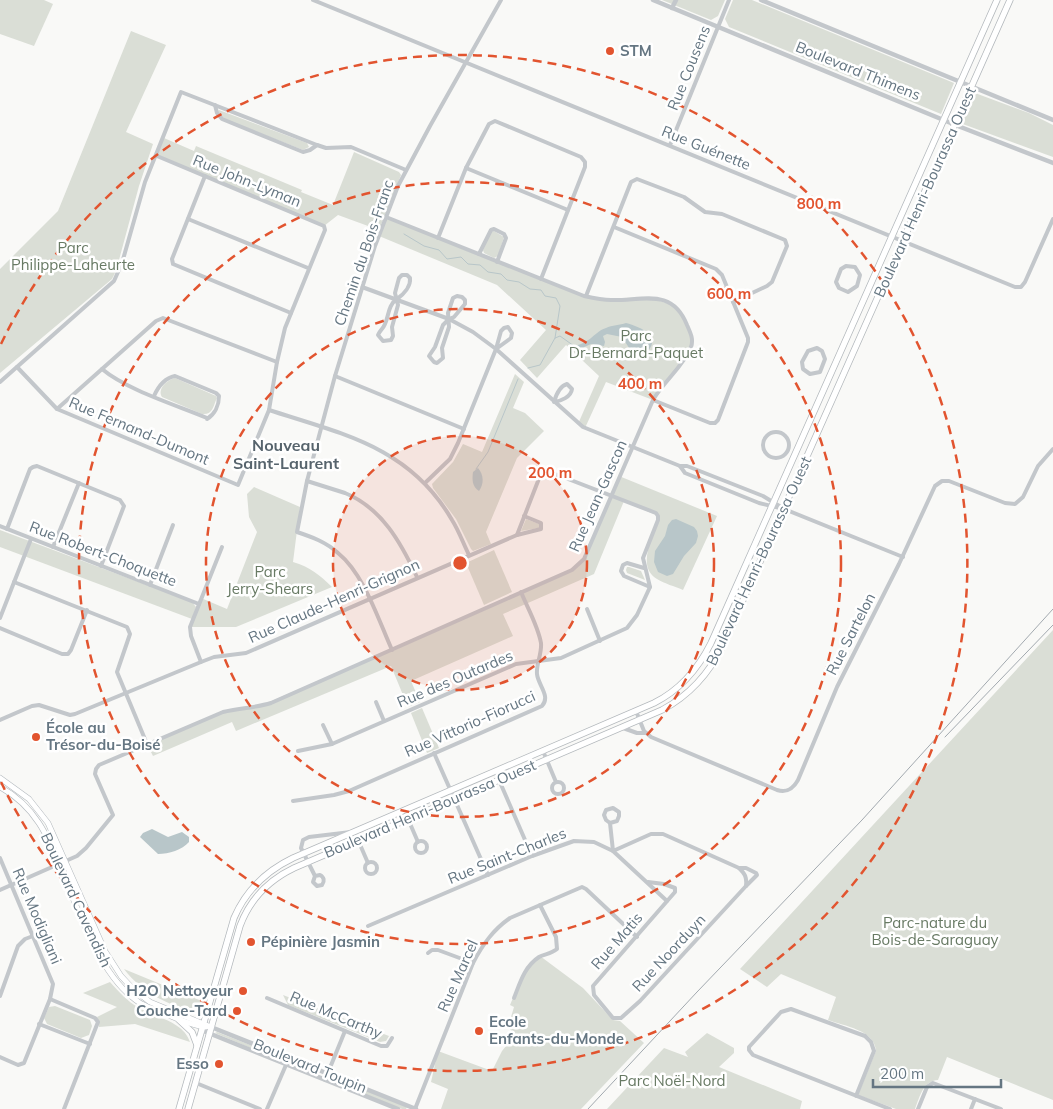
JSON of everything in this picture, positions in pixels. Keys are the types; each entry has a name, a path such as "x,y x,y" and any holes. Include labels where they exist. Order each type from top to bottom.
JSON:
{"main road":[{"name":"Boulevard Henri-Bourassa Ouest","path":"179,1109 231,926 242,903 254,886 267,874 280,864 304,853 636,711 670,693 687,679 702,659 711,643 997,0"},
{"name":"Boulevard Henri-Bourassa Ouest","path":"188,1109 239,930 248,908 270,882 285,872 358,840 640,720 676,702 698,683 710,669 724,645 1010,0"},
{"name":"Boulevard Cavendish","path":"0,778 26,796 52,830 107,955 121,976 150,1002 202,1027"},
{"name":"Boulevard Cavendish","path":"0,787 20,801 48,836 96,948 113,978 139,1002 179,1020 202,1027"},
{"path":"179,1020 192,1032 197,1045"},
{"name":"Boulevard Toupin","path":"202,1027 210,1030"}],"street":[{"name":"Rue Guénette","path":"313,0 1000,281 1019,287 1023,286 1053,219"},
{"name":"Chemin du Bois-Franc","path":"369,598 349,563 337,552 321,541 297,532 307,481 335,376 362,287 398,186 501,0"},
{"name":"Boulevard Thimens","path":"653,0 944,120 1053,162"},
{"path":"672,8 676,0"},
{"name":"Rue Cousens","path":"670,145 729,0"},
{"name":"Boulevard Thimens","path":"761,0 1053,120"},
{"path":"0,382 114,281 122,263 145,182 181,92 317,145 326,148 350,146 406,170"},
{"path":"215,105 217,113 222,119 303,152 317,145"},
{"path":"438,238 466,168 489,124 495,121 581,157 585,162 585,167 541,279"},
{"name":"Rue John-Lyman","path":"157,156 320,223 324,226 325,230 308,268"},
{"path":"466,168 568,210"},
{"path":"205,176 172,258 173,264 291,313"},
{"path":"586,296 631,182 637,179 684,197 705,212 722,214 785,240 787,246 772,282 768,286 733,302"},
{"name":"Rue Jean-Gascon","path":"66,862 83,851 113,815 95,774 99,765 223,712 258,707 271,703 579,565 584,559 653,400 659,389 673,374 692,344 692,336 682,312 676,306 656,298 647,297 612,300 586,296 386,217"},
{"path":"188,219 308,268 291,313 277,362 269,410 362,441 382,450 404,465 425,483 452,521 469,555"},
{"path":"614,227 716,269 722,275 748,338 718,420 715,423 710,423 653,400"},
{"path":"479,254 491,230 494,229 504,234 506,238 497,262"},
{"name":"Boulevard Henri-Bourassa Ouest","path":"852,266 859,272 858,283 855,289 845,292 839,288 836,279 843,267 852,266"},
{"path":"397,299 392,302 384,326 378,335 383,341 391,340 393,336 392,327 398,305 397,299 396,293 399,278 402,274 407,275 410,278 410,283 397,299"},
{"name":"Boulevard Henri-Bourassa Ouest","path":"858,283 869,287"},
{"path":"362,287 449,319 473,332 583,427 680,466 688,466 763,496 773,504 784,509 903,557"},
{"path":"449,319 443,325 436,347 430,356 437,363 443,358 442,348 449,327 449,319 448,313 453,298 457,296 462,297 464,304 454,317 449,319"},
{"path":"58,409 156,321 163,318 277,362"},
{"path":"425,483 450,459 496,350 500,331 508,328 512,333 511,338 496,350"},
{"path":"817,348 822,351 825,357 823,366 817,374 810,374 805,371 802,362 808,351 817,348"},
{"path":"823,366 832,370"},
{"name":"Rue Fernand-Dumont","path":"17,367 58,409 238,485 269,410"},
{"path":"102,369 113,378 154,396 207,419 212,416 219,402 219,396 216,393 175,376 170,377 159,386 154,396"},
{"path":"335,376 464,429"},
{"path":"564,385 571,386 572,392 561,401 554,402 556,395 564,385"},
{"name":"Boulevard Henri-Bourassa Ouest","path":"774,432 783,434 788,442 786,449 780,457 773,458 767,455 763,446 768,435 774,432"},
{"name":"Boulevard Henri-Bourassa Ouest","path":"786,449 795,453"},
{"name":"Rue Sartelon","path":"621,728 637,733 646,733 654,739 775,789 784,791 792,788 801,774 837,687 903,557 934,488 938,483 951,481 1005,503 1015,504 1023,497 1038,466 1053,449"},
{"path":"7,529 30,469 33,466 37,466 120,500 124,506 101,566"},
{"path":"680,466 685,473 759,503 773,504"},
{"path":"516,534 540,476 544,472 550,472 656,512 658,520 643,558 650,586"},
{"path":"307,481 346,494 364,504 381,518 403,547 417,577"},
{"path":"53,547 79,483"},
{"name":"Rue Claude-Henri-Grignon","path":"0,720 32,706 39,705 70,715 75,714 214,657 246,653 516,534 541,528 541,523 524,516"},
{"path":"150,585 173,525"},
{"name":"Rue Robert-Choquette","path":"0,526 198,604"},
{"path":"0,618 31,539"},
{"path":"201,662 190,631 198,604 222,547"},
{"path":"644,568 627,564 623,566 621,571 624,576 650,586"},
{"path":"14,582 87,610 130,630 117,672 147,744"},
{"name":"Rue des Outardes","path":"298,751 332,744 516,664 561,658 620,632 633,622 650,586"},
{"name":"Rue Vittorio-Fiorucci","path":"293,800 334,795 349,791 542,706 546,702 546,697 537,671 540,661 541,643 521,592"},
{"path":"369,598 392,650"},
{"path":"587,609 600,640"},
{"path":"0,628 62,654 68,654 87,610"},
{"path":"376,702 384,721"},
{"path":"636,711 646,733"},
{"path":"323,725 332,744"},
{"path":"543,751 556,782"},
{"path":"434,753 488,875"},
{"path":"498,780 532,856"},
{"path":"610,823 615,822 619,816 619,812 613,808 608,809 604,815 610,823 613,851 657,833 739,868 746,868 756,873 757,875 746,886"},
{"path":"408,819 418,842"},
{"name":"Boulevard Henri-Bourassa Ouest","path":"304,853 301,844 307,838 357,831"},
{"path":"358,840 368,863"},
{"name":"Rue Saint-Charles","path":"368,926 532,856 566,843 584,840 603,845 613,851 667,901"},
{"path":"304,853 315,876"},
{"name":"Rue Modigliani","path":"0,858 53,983 50,999"},
{"path":"0,890 66,862"},
{"path":"739,868 745,875 746,886"},
{"name":"Rue Matis","path":"604,1008 594,995 593,986 675,892 675,888 670,885 648,882"},
{"name":"Rue Noorduyn","path":"604,1008 614,1018 620,1018 640,1001 746,886"},
{"name":"Rue Marcel","path":"415,1109 473,963 482,945 510,918 582,887 637,937"},
{"path":"514,998 524,972 530,965 540,956 557,950 556,937 540,905"},
{"path":"0,996 18,946 25,939 33,936"},
{"path":"428,953 432,950 438,950 473,963"},
{"name":"Rue McCarthy","path":"267,998 385,1047 390,1044 392,1038"},
{"path":"0,1057 18,1065 24,1063 50,999 97,1020 98,1022 90,1044 64,1109"},
{"path":"856,1096 874,1051 872,1042 865,1036 791,1009 786,1009 781,1012 750,1047 749,1050 753,1055 856,1096 890,1109"},
{"path":"39,1024 90,1044"},
{"name":"Boulevard Toupin","path":"210,1030 289,1058 415,1109"},
{"name":"Boulevard Toupin","path":"210,1030 325,1080 398,1109"},
{"path":"325,1080 345,1032"},
{"path":"267,1109 289,1058"},
{"path":"196,1082 260,1109"},
{"path":"918,1109 927,1087 933,1083 1001,1109"},
{"path":"971,1109 975,1099"},
{"path":"982,1109 984,1102"}],"green space":[{"path":"0,0 44,0 53,4 34,46 0,34"},
{"path":"662,0 725,0 718,16 711,20"},
{"path":"733,0 752,0 954,83 941,114 729,27 725,19"},
{"name":"Parc Philippe-Laheurte","path":"131,31 166,45 126,132 153,144 139,186 116,271 112,279 0,373 0,269 58,211"},
{"path":"975,93 1029,113 1053,125 1053,157 960,123"},
{"path":"219,110 307,143 309,147 303,150 222,118"},
{"path":"164,138 194,151 196,146 302,190 301,192 333,205 354,152 399,172 401,175 379,230 338,215 324,226 157,156"},
{"name":"Parc Dr-Bernard-Paquet","path":"386,217 576,293 598,299 647,297 676,306 692,336 689,351 653,400 606,382 585,428 578,424 599,376 566,345 537,378 520,360 546,330 497,285 379,236"},
{"path":"494,231 504,237 498,256 494,258 484,253 483,250 491,232"},
{"path":"515,374 524,382 513,408 525,413 544,431 517,458 486,532 491,544 473,551 456,519 432,484 453,462 463,444 482,452"},
{"path":"175,378 216,396 217,398 211,411 202,414 162,397 161,391 164,385"},
{"path":"619,476 717,516 683,590 657,579 651,574 648,567 648,552 658,516 624,501 594,574 503,614 513,636 411,681 420,702 408,707 391,666 236,731 232,722 153,756 147,744 223,712 258,707 572,570 584,559"},
{"name":"Parc Jerry-Shears","path":"254,487 300,507 293,562 305,566 332,587 236,627 190,627 201,598 227,609 257,532 249,517 247,494"},
{"path":"526,519 539,524 539,528 521,531"},
{"path":"0,530 192,602 196,607 192,619 0,547"},
{"path":"494,550 512,592 484,605 466,563"},
{"path":"627,567 641,571 645,580 627,573"},
{"name":"Parc-nature du Bois-de-Saraguay","path":"1053,630 1053,1100 947,1057 938,1080 925,1086 915,1109 896,1109 858,1095 876,1051 874,1044 865,1034 828,1020 836,997 781,974 767,987 740,969"},
{"path":"422,708 439,748 427,753 411,713"},
{"path":"540,956 583,988 613,1020 620,1021 644,1043 581,1109 441,1109 448,1089 431,1082 438,1051 492,1071 502,1051 515,1035 508,1027 514,1007 510,1005 523,974"},
{"path":"124,969 204,1002 201,1011 197,1014 157,997 148,992"},
{"path":"110,982 123,996 135,1005 181,1029 190,1042 135,1024 99,1027 97,1017 117,1007 83,993"},
{"path":"283,995 389,1036 386,1041 380,1042 288,1005"},
{"path":"55,1006 90,1020 92,1026 89,1035 81,1038 47,1024 44,1018 49,1007"},
{"path":"217,1032 283,1058 283,1060 215,1033"},
{"name":"Parc Noël-Nord","path":"707,1033 734,1048 734,1053 719,1067 802,1101 800,1109 607,1109 664,1048 688,1057 685,1052"},
{"path":"334,1078 407,1107 402,1109 333,1081 332,1079"}],"shaded area":[{"path":"626,323 644,330 651,338 650,349 644,355 637,356 633,354 622,337 607,334 603,336 604,346 591,344 574,349 574,346 585,342 602,330"},
{"path":"478,468 483,480 479,491 475,487 473,480 473,472"},
{"path":"676,519 694,527 698,536 696,543 684,556 673,574 667,576 658,572 654,562 655,551 665,536 668,525 672,520"},
{"path":"152,829 168,837 182,832 189,837 189,842 175,851 158,854 140,837 143,833"}],"waterway":[{"path":"404,234 424,246 439,250 447,259 461,257 468,264 480,265 488,272 501,274 507,280 519,282 530,289 541,290 545,296 556,298 560,306 555,338"},
{"path":"528,368 540,365 555,338 560,336 574,346"},
{"path":"476,469 488,452 518,379"}],"tram line":[{"path":"588,1109 862,820 1053,609"},
{"path":"945,737 1053,625"}],"place":[{"name":"STM","path":"610,51"},
{"name":"École au Trésor-du-Boisé","path":"36,737"},
{"name":"Pépinière Jasmin","path":"251,942"},
{"name":"H2O Nettoyeur","path":"243,991"},
{"name":"Couche-Tard","path":"237,1011"},
{"name":"Ecole Enfants-du-Monde","path":"479,1031"},
{"name":"Esso","path":"219,1064"}],"district":[{"name":"Nouveau Saint-Laurent","path":"286,454"}]}
